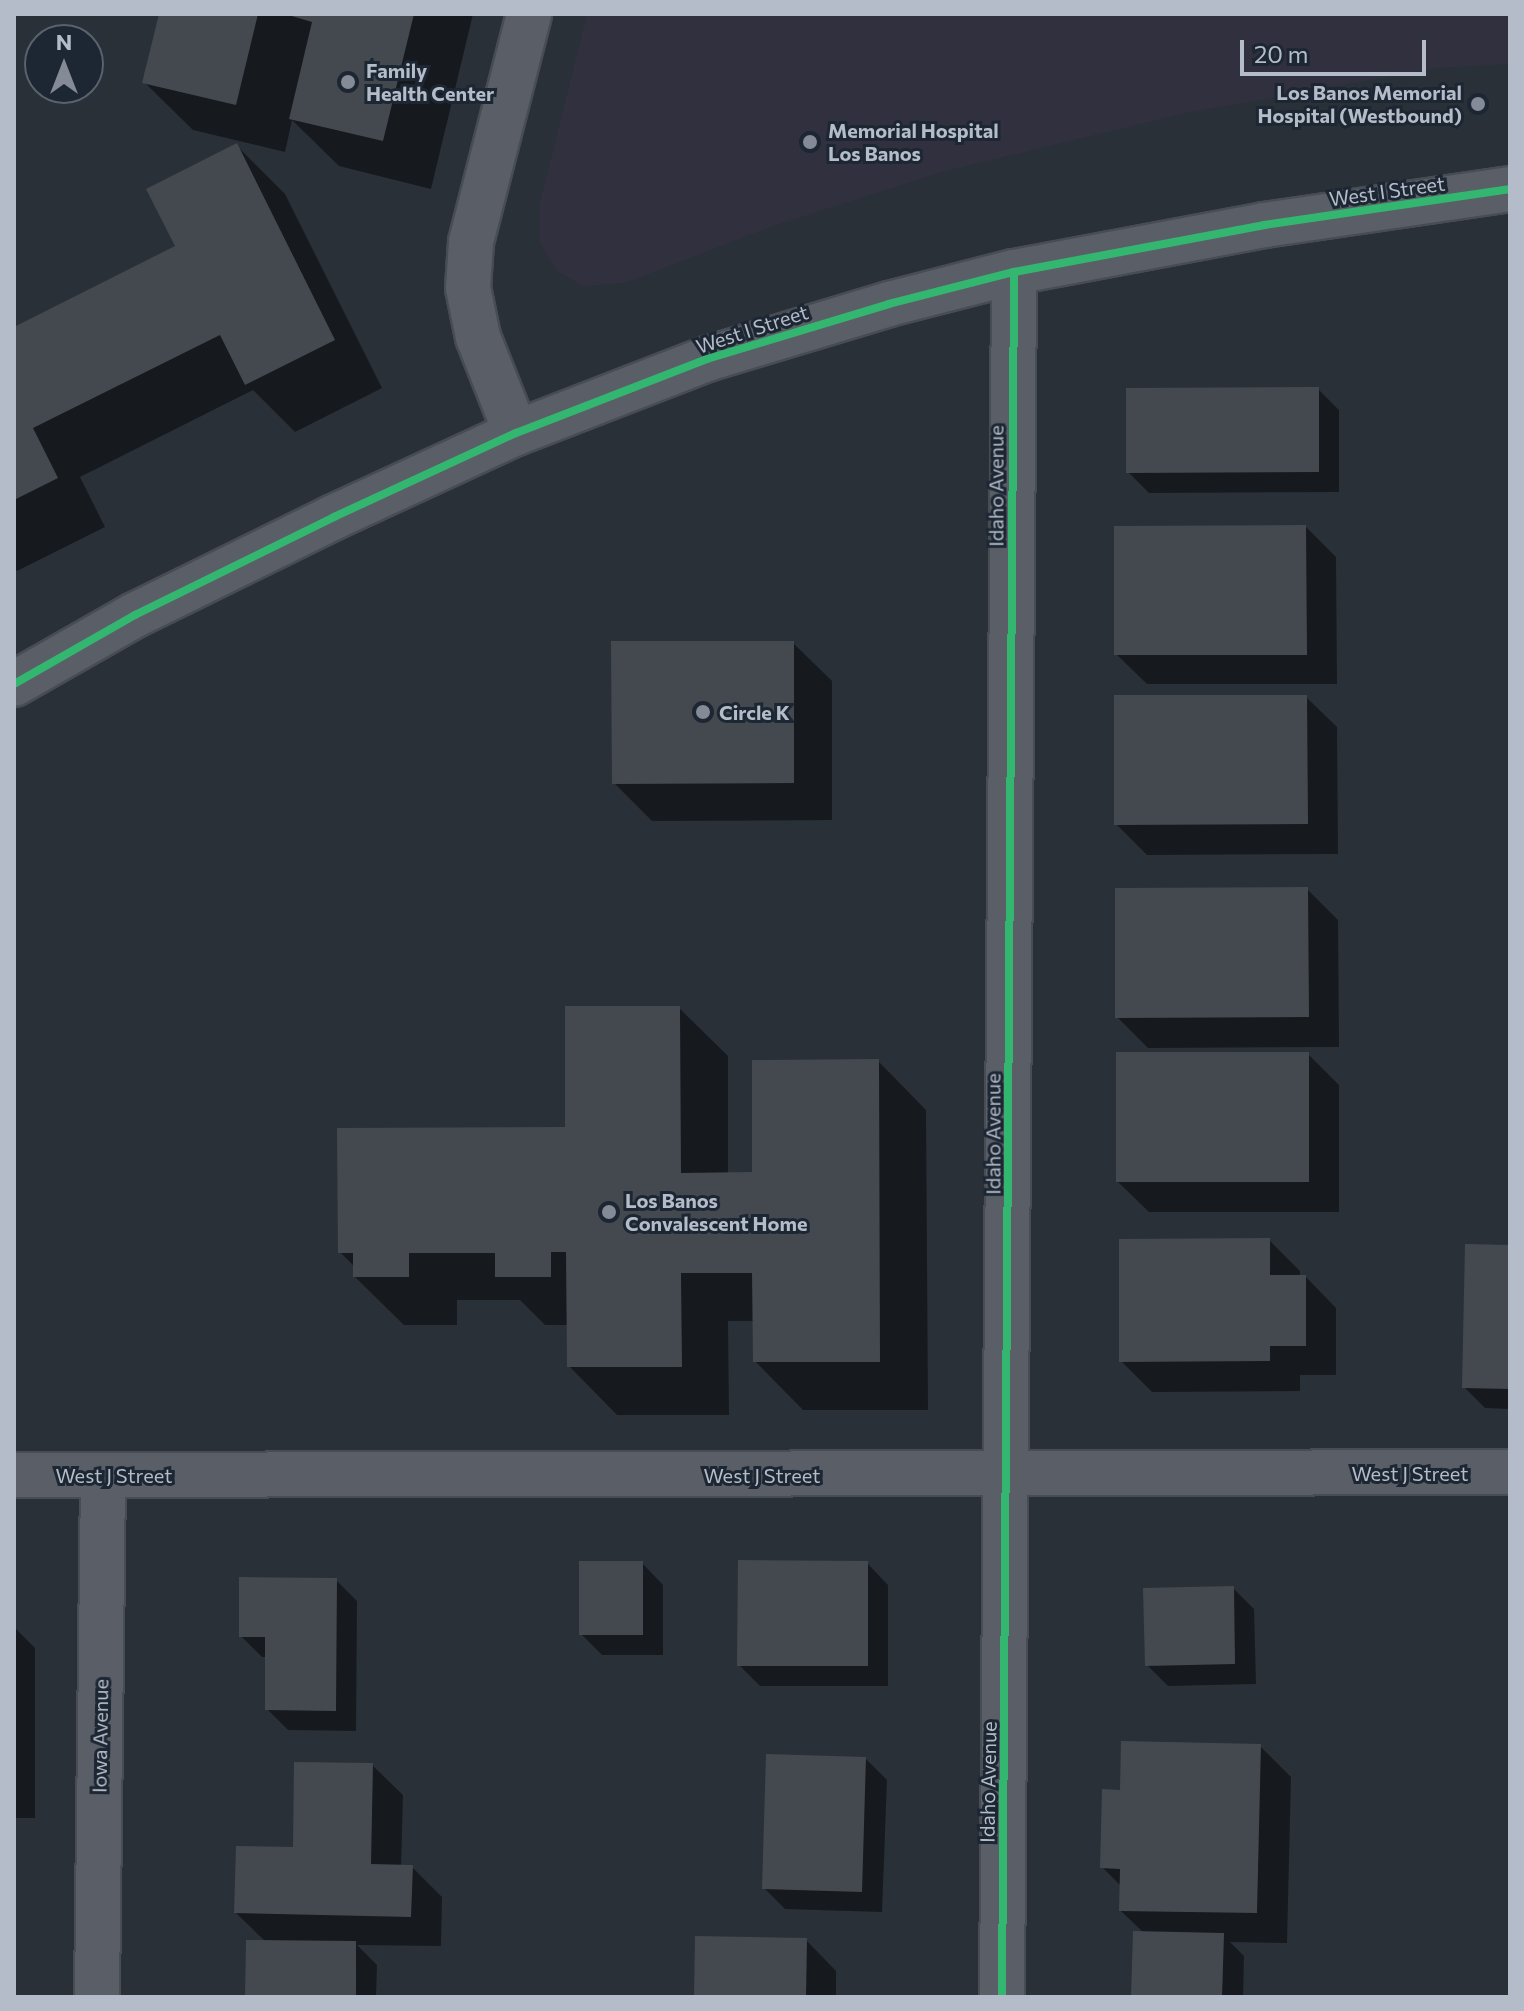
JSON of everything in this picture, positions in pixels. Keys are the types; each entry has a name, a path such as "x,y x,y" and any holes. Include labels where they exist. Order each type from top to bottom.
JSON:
{"street":[{"path":"516,433 478,337 468,288 471,242 529,14"},
{"name":"West I Street","path":"14,684 135,615 516,433 707,359 889,304 1014,272 1264,225 1510,189"},
{"name":"Idaho Avenue","path":"1002,1997 1014,272"},
{"name":"West J Street","path":"14,1475 1510,1472"},
{"name":"Iowa Avenue","path":"97,1997 103,1475"}],"shaded area":[{"name":"Memorial Hospital Los Banos","path":"587,14 1510,14 1510,64 1438,68 1186,113 942,172 773,226 625,283 583,286 558,272 540,243 540,203"}],"building":[{"path":"159,14 258,14 236,105 142,83"},
{"name":"Family Health Center","path":"285,14 414,14 383,141 289,119 312,22"},
{"path":"237,143 335,340 245,385 220,335 33,428 58,478 14,500 14,327 175,246 146,189"},
{"path":"1319,387 1319,472 1126,473 1126,388"},
{"path":"1306,525 1307,655 1114,655 1114,526"},
{"name":"Circle K","path":"611,641 794,641 794,783 612,784"},
{"path":"1114,695 1307,695 1308,824 1114,825"},
{"path":"1308,887 1309,1017 1115,1018 1115,888"},
{"name":"Los Banos Convalescent Home","path":"565,1006 680,1006 681,1173 752,1172 752,1060 879,1059 880,1362 753,1362 752,1273 681,1273 682,1367 567,1367 566,1252 551,1252 551,1277 495,1277 495,1253 409,1253 409,1277 353,1277 353,1253 338,1253 337,1128 565,1127"},
{"path":"1116,1052 1309,1052 1309,1182 1116,1182"},
{"path":"1270,1238 1270,1275 1306,1275 1306,1346 1270,1346 1270,1361 1119,1362 1119,1239"},
{"path":"1465,1244 1510,1245 1510,1389 1462,1388"},
{"path":"738,1560 868,1561 868,1666 737,1666"},
{"path":"579,1561 643,1561 643,1635 579,1635"},
{"path":"239,1577 337,1578 336,1711 265,1710 265,1637 239,1637"},
{"path":"1234,1586 1235,1664 1145,1666 1143,1588"},
{"path":"1121,1741 1261,1744 1257,1913 1119,1911 1120,1869 1100,1868 1102,1789 1120,1790"},
{"path":"766,1754 866,1757 862,1892 762,1889"},
{"path":"294,1762 373,1763 371,1864 413,1865 411,1917 234,1913 236,1846 293,1847"},
{"path":"1133,1931 1224,1933 1222,1997 1131,1997"},
{"path":"695,1936 807,1938 806,1997 694,1997"},
{"path":"246,1940 356,1941 356,1997 245,1997"}],"cycle path":[{"path":"14,684 135,615 334,517 516,433 707,359 889,304 1014,272 1264,225 1510,189"},
{"path":"1002,1997 1014,272"}],"place":[{"name":"Family Health Center","path":"348,82"},
{"name":"Los Banos Memorial Hospital (Westbound)","path":"1478,104"},
{"name":"Memorial Hospital Los Banos","path":"810,142"},
{"name":"Circle K","path":"703,712"},
{"name":"Los Banos Convalescent Home","path":"609,1212"}]}
